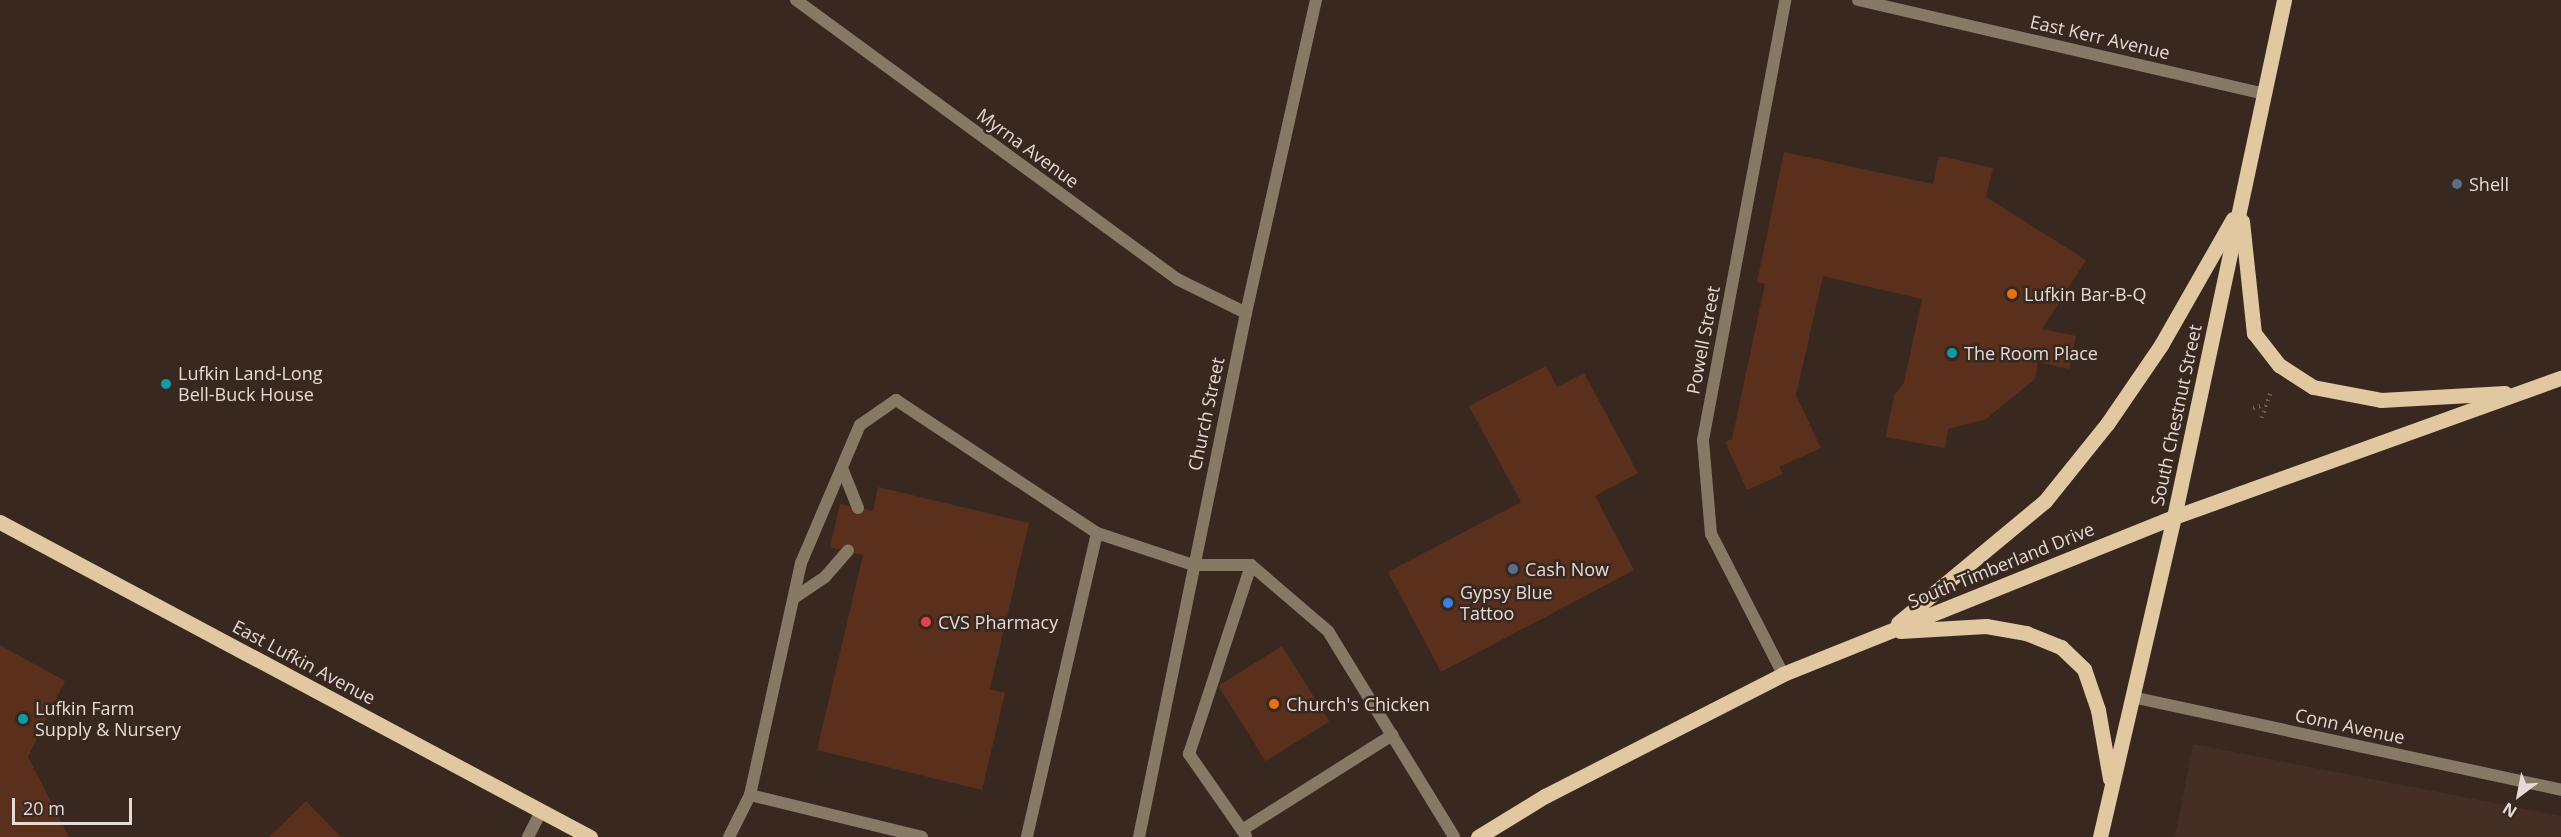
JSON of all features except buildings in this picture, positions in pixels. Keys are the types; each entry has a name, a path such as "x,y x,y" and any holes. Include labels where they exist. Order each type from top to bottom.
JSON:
{"main road":[{"name":"South Chestnut Street","path":"2100,837 2174,517 2284,0"},
{"path":"2240,206 2254,333 2279,365 2313,387 2381,400 2520,393"},
{"path":"1888,631 2045,501 2107,424 2161,345 2240,206"},
{"name":"South Timberland Drive","path":"1478,837 1545,796 1783,674 2174,517 2561,378"},
{"name":"East Lufkin Avenue","path":"0,522 590,837"},
{"path":"1888,631 1986,626 2026,633 2061,647 2084,669 2098,710 2112,787"}],"street":[{"name":"Myrna Avenue","path":"796,0 1177,279 1246,313"},
{"name":"Church Street","path":"1139,837 1246,313 1316,0"},
{"name":"Powell Street","path":"1783,674 1711,534 1703,440 1785,0"},
{"name":"East Kerr Avenue","path":"1858,0 2264,94"},
{"path":"729,837 750,795 801,563 860,425 896,400 1097,533 1193,565 1251,566 1328,631 1454,837"},
{"path":"842,468 858,508"},
{"path":"1027,837 1097,533"},
{"path":"794,598 825,576 848,551"},
{"path":"1251,566 1189,754 1244,834 1392,735"},
{"name":"Conn Avenue","path":"2132,697 2561,790"},
{"path":"750,795 922,837"},
{"path":"528,837 541,811"}],"path":[{"path":"2262,418 2270,393"},
{"path":"2253,408 2266,405"}],"shaded area":[{"path":"2193,744 2561,816 2561,837 2175,837"}],"place":[{"name":"Shell","path":"2457,184"},
{"name":"Lufkin Bar-B-Q","path":"2012,294"},
{"name":"The Room Place","path":"1952,353"},
{"name":"Lufkin Land-Long Bell-Buck House","path":"166,384"},
{"name":"Cash Now","path":"1513,569"},
{"name":"Gypsy Blue Tattoo","path":"1448,603"},
{"name":"CVS Pharmacy","path":"926,622"},
{"name":"Church's Chicken","path":"1274,704"},
{"name":"Lufkin Farm Supply & Nursery","path":"23,719"}]}
